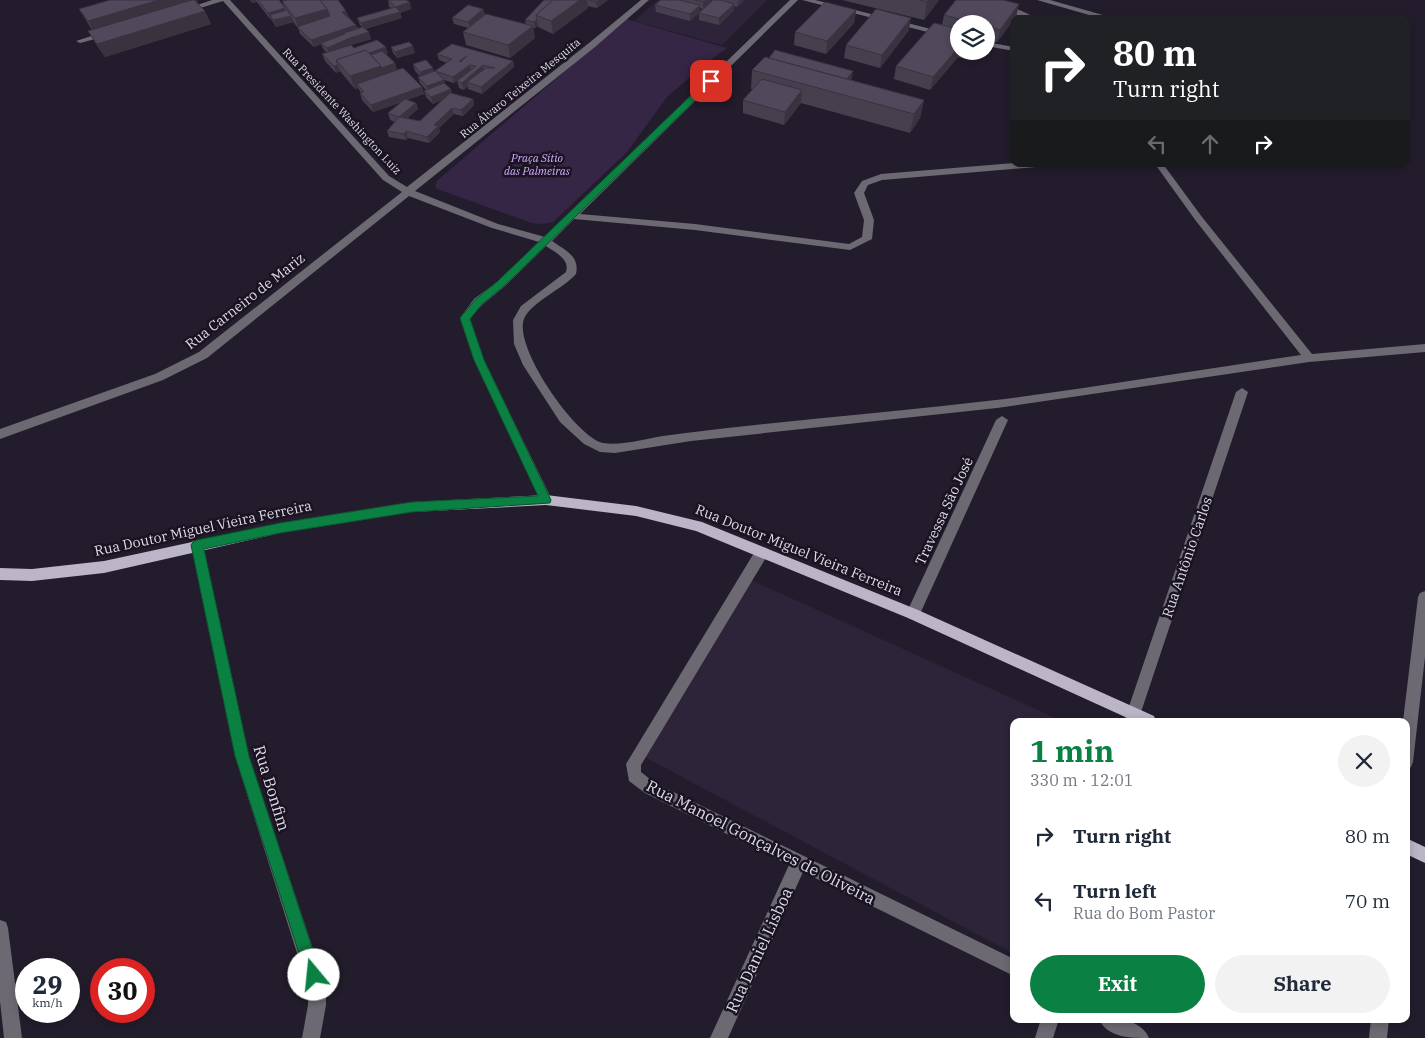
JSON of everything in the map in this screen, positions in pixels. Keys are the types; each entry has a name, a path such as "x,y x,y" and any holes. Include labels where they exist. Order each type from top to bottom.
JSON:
{"main road":[{"name":"Rua Doutor Miguel Vieira Ferreira","path":"0,574 32,575 104,567 280,528 412,507 546,500 636,511 698,526 914,614 1132,717"},
{"path":"1410,848 1425,855"}],"street":[{"path":"173,14 220,0"},
{"name":"Rua Presidente Washington Luiz","path":"226,0 386,178 408,192 495,226 545,240"},
{"name":"Rua Álvaro Teixeira Mesquita","path":"408,192 592,45 645,0"},
{"path":"546,500 479,360 465,318 478,302 501,284 794,0"},
{"path":"806,0 950,36"},
{"path":"970,0 1023,15"},
{"path":"1041,0 1099,15"},
{"path":"80,41 118,30"},
{"path":"995,46 1010,48"},
{"path":"572,216 695,227 850,247 867,239 869,220 859,193 865,183 881,177 1010,166"},
{"path":"1161,167 1199,219 1309,358"},
{"name":"Rua Carneiro de Mariz","path":"0,434 158,377 203,355 408,192"},
{"path":"545,240 571,260 573,266 571,274 525,309 518,320 516,331 518,344 527,362 564,419 588,441 600,447 615,448 691,436 997,404 1309,358 1425,348"},
{"name":"Rua Antônio Carlos","path":"1132,717 1242,392"},
{"name":"Travessa São José","path":"914,614 1002,420"},
{"name":"Rua Bonfim","path":"197,545 242,756 317,988 317,1005 311,1038"},
{"name":"Rua Manoel Gonçalves de Oliveira","path":"762,552 632,764 634,776 650,788 1010,966"},
{"path":"1410,727 1425,597"},
{"name":"Rua Daniel Lisboa","path":"719,1038 799,862"},
{"path":"0,928 13,1038"},
{"path":"1044,1038 1049,1023"},
{"path":"1115,1023 1140,1038"},
{"path":"1378,1038 1380,1023"}],"shaded area":[{"path":"658,0 767,0 722,45 634,21"},
{"path":"742,576 1055,718 1010,718 1010,952 639,754"}],"green space":[{"name":"Praça Sítio das Palmeiras","path":"626,19 727,48 706,63 667,97 627,152 553,222 532,223 437,189 435,186 438,180"}],"building":[{"path":"110,0 159,0 88,21 79,9"},
{"path":"192,0 205,11 97,44 88,31"},
{"path":"258,0 279,0 285,8 268,13"},
{"path":"320,0 327,9 295,18 282,1"},
{"path":"320,0 338,0 346,11 342,12 356,25 311,40 297,27 330,16"},
{"path":"388,0 406,0 410,2 396,7"},
{"path":"544,0 553,0 536,15 537,19 534,22 525,20"},
{"path":"553,0 580,0 551,21 536,15"},
{"path":"661,0 679,0 700,5 690,14 655,5"},
{"path":"713,0 734,4 719,18 699,13"},
{"path":"956,0 1003,0 1019,4 1000,30 995,29 995,15 950,15 950,17 944,15"},
{"path":"825,2 856,10 827,41 795,32"},
{"path":"468,5 483,9 468,22 452,18"},
{"path":"396,7 400,12 361,23 357,18"},
{"path":"876,9 911,18 882,55 846,45"},
{"path":"287,10 291,16 273,20 270,15"},
{"path":"486,14 533,26 508,45 463,32"},
{"path":"934,23 950,27 950,57 933,77 896,66"},
{"path":"363,27 369,32 327,48 321,43 344,33"},
{"path":"377,40 386,47 369,53 366,50 336,60 338,65 334,66 322,54 351,45 354,48"},
{"path":"409,42 413,46 395,52 391,47"},
{"path":"452,44 513,61 481,87 467,82 486,68 495,68 483,65 462,83 457,81 476,66 470,65 453,77 435,71 452,59 437,54"},
{"path":"366,50 381,66 350,76 336,60"},
{"path":"775,50 853,71 847,79 769,58"},
{"path":"382,51 395,63 382,68 371,55"},
{"path":"765,57 924,100 914,114 752,70"},
{"path":"426,60 433,68 420,72 413,64"},
{"path":"403,68 422,87 371,105 360,93 364,92 357,84"},
{"path":"435,71 444,80 427,86 418,77"},
{"path":"762,79 802,90 785,112 743,100"},
{"path":"444,83 451,89 431,97 424,91"},
{"path":"450,93 473,99 461,110 452,108 434,125 438,126 427,137 406,131 404,134 387,131 399,117 420,121"},
{"path":"405,99 416,103 399,117 388,113"}],"route":[{"path":"314,975 242,756 197,545 280,528 412,507 546,500 479,360 465,318 478,302 501,284 711,81"}]}
